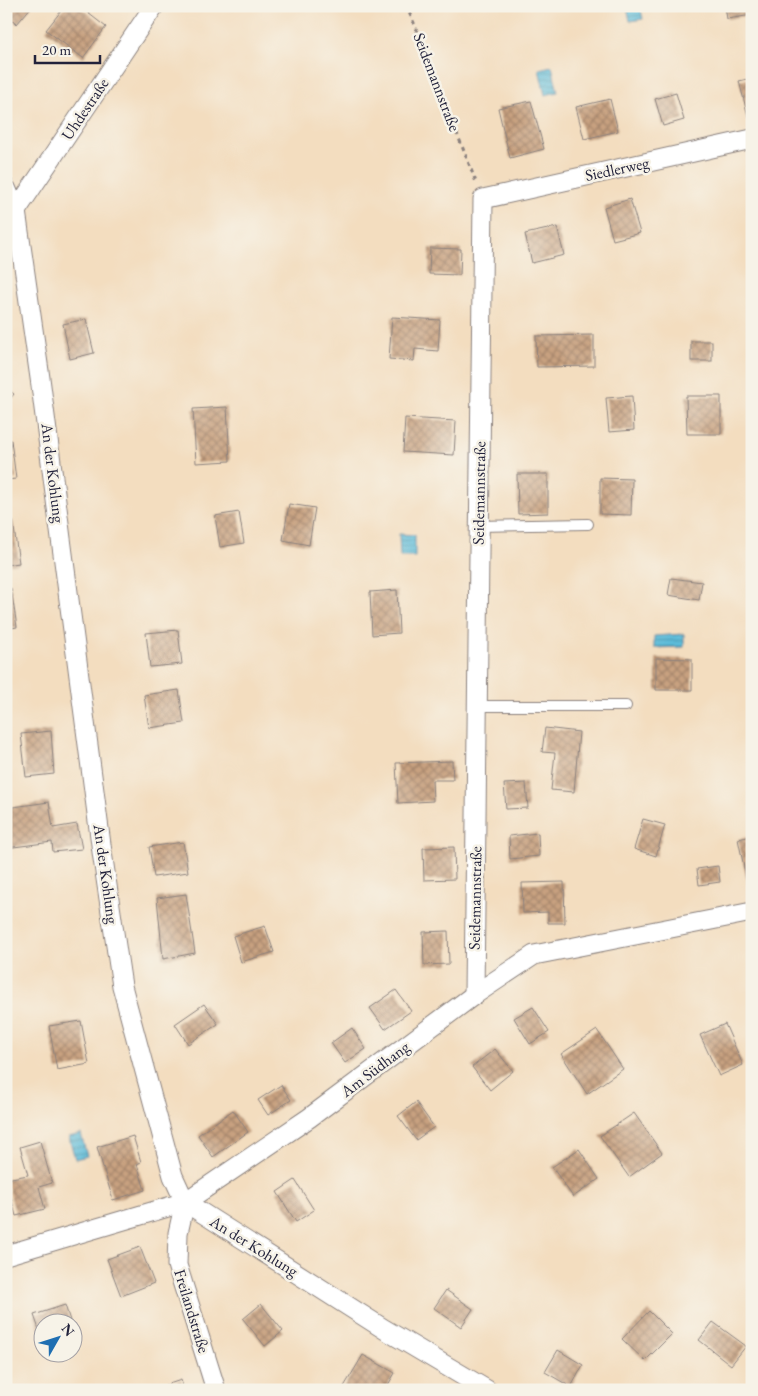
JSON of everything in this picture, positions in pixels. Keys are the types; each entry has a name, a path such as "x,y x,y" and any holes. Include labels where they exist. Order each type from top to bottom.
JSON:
{"street":[{"name":"Uhdestraße","path":"16,211 154,6"},
{"name":"Siedlerweg","path":"482,199 752,139"},
{"name":"An der Kohlung","path":"6,188 16,211 42,388 102,852 122,986 173,1176 185,1202 384,1329 487,1390"},
{"name":"Seidemannstraße","path":"474,995 482,199"},
{"name":"Am Südhang","path":"6,1255 185,1202 309,1118 474,995 534,955 752,912"},
{"name":"Freilandstraße","path":"185,1202 178,1233 177,1265 216,1390"}],"lane":[{"path":"479,526 588,524"},
{"path":"477,706 626,706"}],"path":[{"name":"Seidemannstraße","path":"406,6 482,199"}],"water":[{"path":"627,6 640,6 643,19 630,21"},
{"path":"552,66 558,92 545,95 539,69"},
{"path":"399,534 415,535 415,557 400,557"},
{"path":"684,634 684,647 654,648 654,636"},
{"path":"81,1134 87,1156 75,1159 69,1137"}],"building":[{"path":"6,6 32,6 17,24 6,14"},
{"path":"65,6 79,6 106,27 83,58 46,30"},
{"path":"725,6 752,6 752,15 727,19"},
{"path":"752,78 752,115 748,116 739,81"},
{"path":"676,93 684,120 663,126 655,99"},
{"path":"610,99 618,131 584,139 576,107"},
{"path":"531,101 544,149 510,158 498,108"},
{"path":"630,199 640,233 613,240 604,207"},
{"path":"557,227 564,255 532,263 525,234"},
{"path":"430,248 461,249 460,275 429,274"},
{"path":"392,317 440,320 438,351 415,349 414,361 389,359"},
{"path":"86,319 94,353 70,359 63,324"},
{"path":"594,335 594,366 537,367 536,336"},
{"path":"691,341 712,341 712,361 691,361"},
{"path":"6,388 14,394 6,404"},
{"path":"632,396 634,430 609,432 606,398"},
{"path":"686,396 721,396 721,434 687,434"},
{"path":"227,407 230,461 196,463 193,409"},
{"path":"405,418 456,421 454,455 403,452"},
{"path":"11,440 16,479 6,480 6,441"},
{"path":"517,474 548,474 548,513 518,514"},
{"path":"600,478 632,479 631,515 600,514"},
{"path":"289,504 315,508 309,545 283,540"},
{"path":"239,512 244,543 220,547 215,516"},
{"path":"13,521 19,563 6,565 6,522"},
{"path":"671,578 702,582 699,600 668,595"},
{"path":"11,588 17,627 6,629 6,589"},
{"path":"397,590 399,633 372,635 370,592"},
{"path":"178,630 182,664 150,667 146,633"},
{"path":"656,658 692,659 692,690 656,690"},
{"path":"179,690 184,723 149,728 144,695"},
{"path":"545,728 579,732 574,792 551,790 555,753 542,752"},
{"path":"51,731 54,774 26,777 21,734"},
{"path":"452,761 453,780 432,780 433,801 398,803 396,763"},
{"path":"526,783 528,808 506,809 504,784"},
{"path":"49,802 53,828 77,824 82,849 53,852 52,842 6,848 6,808"},
{"path":"643,819 665,825 656,856 634,849"},
{"path":"538,833 539,856 510,859 509,836"},
{"path":"752,836 752,885 748,886 738,839"},
{"path":"183,842 188,872 154,877 149,847"},
{"path":"454,847 455,879 424,880 423,848"},
{"path":"718,866 720,882 699,885 697,869"},
{"path":"564,882 565,923 548,923 548,912 523,913 522,883"},
{"path":"186,894 195,953 163,959 157,898"},
{"path":"265,926 274,952 241,962 233,936"},
{"path":"448,931 449,964 424,965 423,932"},
{"path":"396,990 411,1011 385,1029 370,1008"},
{"path":"204,1004 218,1024 188,1044 175,1024"},
{"path":"533,1007 549,1032 530,1044 514,1018"},
{"path":"81,1021 89,1064 57,1070 49,1026"},
{"path":"725,1024 743,1065 719,1076 700,1035"},
{"path":"352,1028 366,1049 345,1063 331,1043"},
{"path":"597,1030 623,1069 587,1094 561,1054"},
{"path":"495,1049 513,1071 490,1090 472,1067"},
{"path":"281,1085 291,1100 268,1115 258,1100"},
{"path":"416,1102 434,1127 416,1140 398,1116"},
{"path":"233,1110 248,1132 213,1157 198,1135"},
{"path":"634,1113 662,1153 629,1177 600,1136"},
{"path":"133,1136 141,1162 137,1164 145,1190 113,1200 97,1147"},
{"path":"40,1141 52,1183 39,1187 45,1209 16,1216 6,1179 28,1175 20,1147"},
{"path":"579,1149 599,1179 573,1197 552,1167"},
{"path":"295,1180 314,1210 296,1222 277,1192"},
{"path":"140,1247 154,1283 121,1296 107,1259"},
{"path":"446,1290 473,1309 461,1327 434,1308"},
{"path":"261,1304 283,1331 265,1346 243,1319"},
{"path":"65,1305 68,1314 37,1314"},
{"path":"649,1311 672,1334 645,1361 622,1339"},
{"path":"713,1322 746,1346 731,1365 699,1340"},
{"path":"558,1350 583,1365 571,1387 545,1372"},
{"path":"363,1355 395,1373 385,1390 342,1390"},
{"path":"181,1380 184,1390 160,1390 160,1387"}]}
